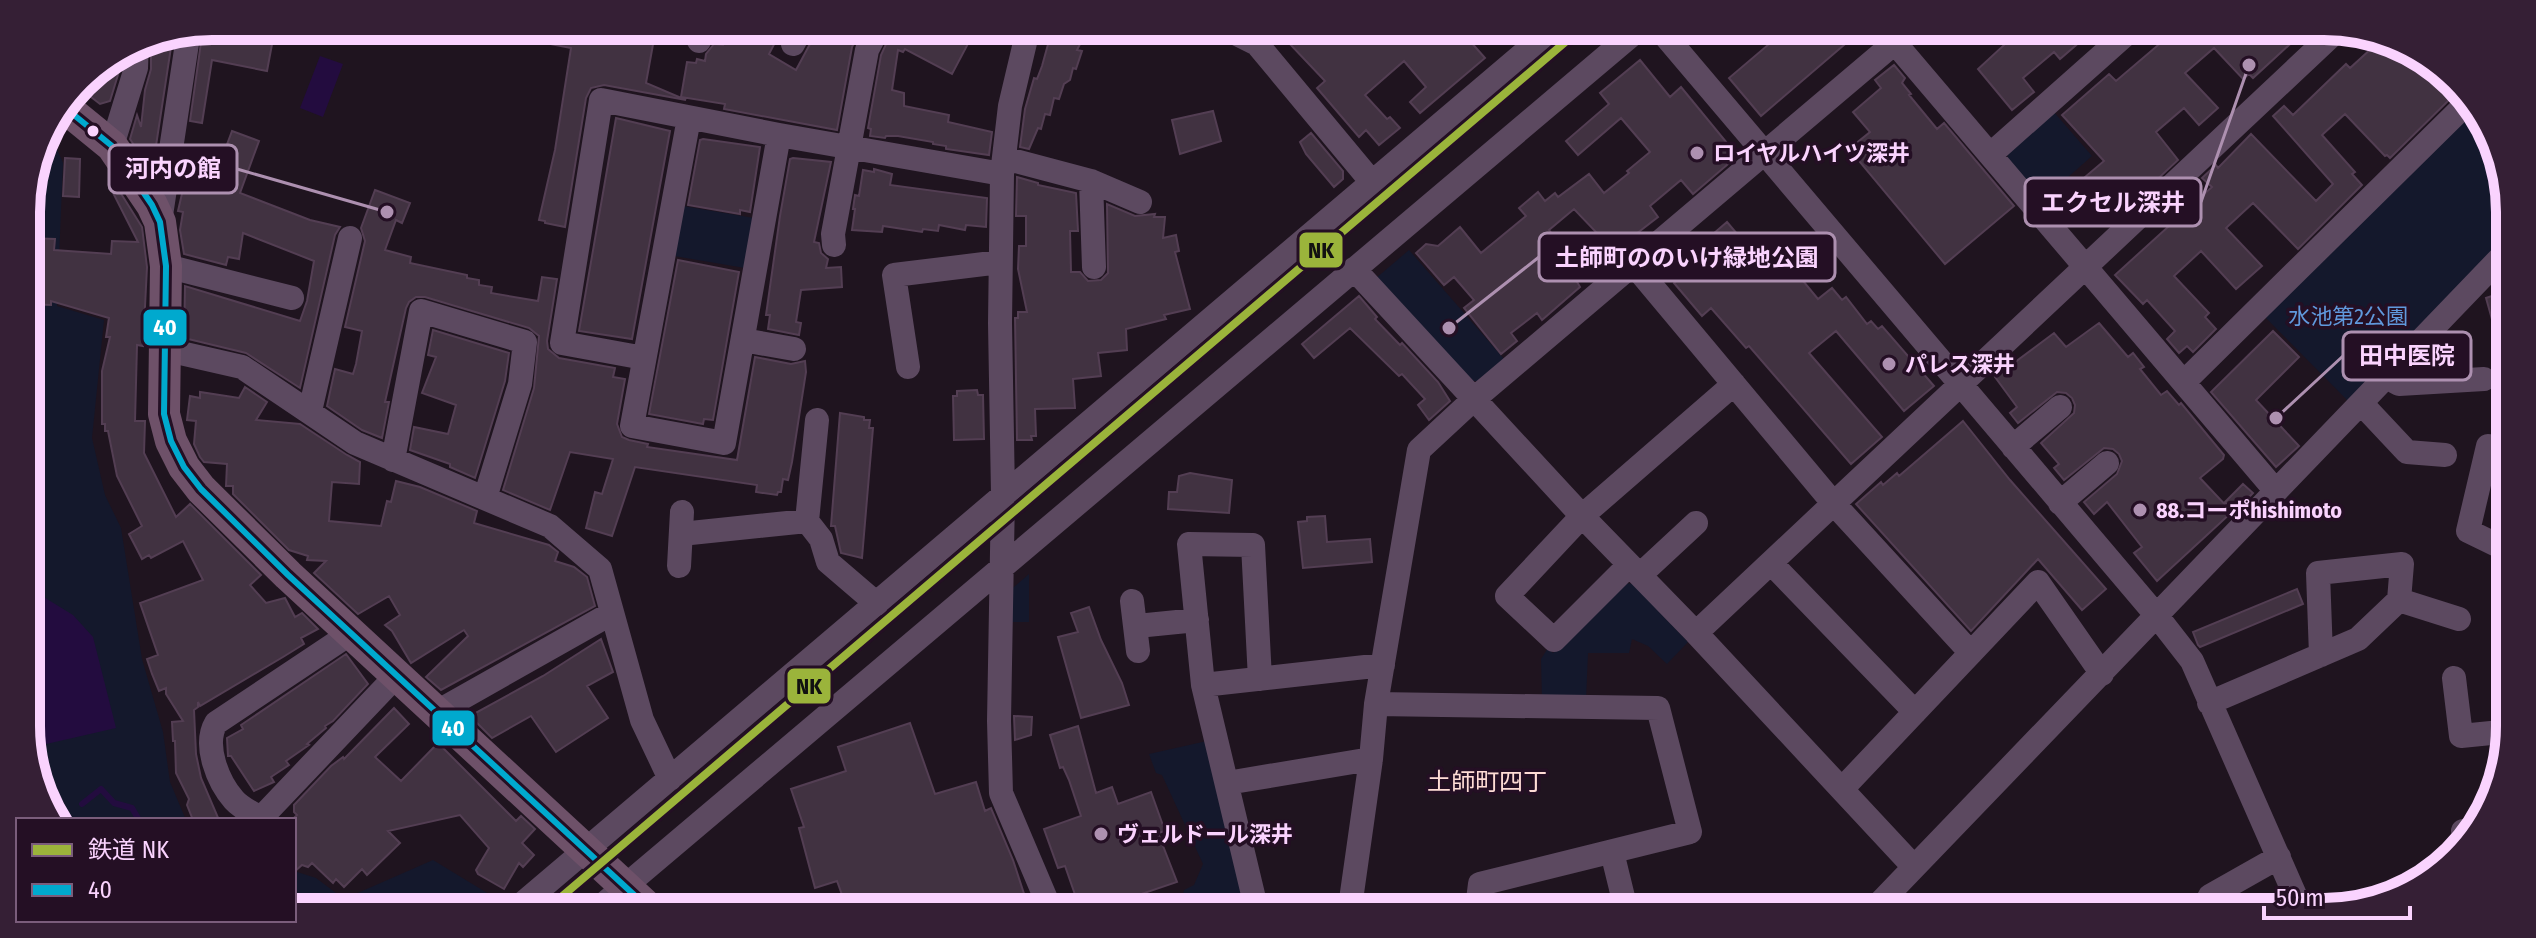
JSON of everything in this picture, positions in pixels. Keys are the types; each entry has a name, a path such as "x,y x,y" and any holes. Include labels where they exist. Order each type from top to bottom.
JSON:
{"main road":[{"path":"71,113 112,146 160,222 166,266 164,414 171,441 184,467 201,489 256,543 585,849 624,898"}],"street":[{"path":"834,245 833,234 867,50 872,40"},
{"path":"1026,40 1010,106 1003,166 1000,262 1003,495 1000,570 1001,793 1046,898"},
{"path":"1266,40 1371,181"},
{"path":"529,898 1539,40"},
{"path":"624,898 1000,570 1626,40"},
{"path":"1669,40 2192,661 2296,898"},
{"path":"1351,898 1376,704 1419,450 1474,399 1635,266 1898,40"},
{"path":"1902,40 2085,268 2275,490"},
{"path":"1991,154 2119,40"},
{"path":"1696,633 2327,40"},
{"path":"160,222 187,42"},
{"path":"112,146 136,58"},
{"path":"644,358 562,343 601,100 849,147 1003,166 1091,181 1140,202"},
{"path":"2184,382 2462,108"},
{"path":"689,118 632,426 724,443 779,135"},
{"path":"1091,181 1094,267"},
{"path":"310,411 350,238"},
{"path":"908,367 894,275 1000,262"},
{"path":"1884,898 2496,262"},
{"path":"166,266 292,298"},
{"path":"1635,266 1834,504 1971,653"},
{"path":"1354,269 1582,516 1696,633 1914,867"},
{"path":"393,460 421,311 525,342 520,384 485,498"},
{"path":"743,340 794,349"},
{"path":"163,349 242,367 355,443 550,526 600,569 642,720 670,779"},
{"path":"2386,377 2399,384 2484,379"},
{"path":"1696,523 1634,570 1554,640 1507,596 1582,516 1734,384"},
{"path":"2361,403 2407,452 2445,455"},
{"path":"2013,447 2060,407"},
{"path":"817,420 807,521 821,539 828,562 877,604"},
{"path":"2488,446 2468,531 2496,545"},
{"path":"2060,503 2107,463"},
{"path":"679,566 682,523 807,521"},
{"path":"1254,898 1203,685 1189,544 1253,545 1260,679"},
{"path":"1771,563 1915,712"},
{"path":"2209,703 2321,655 2358,639 2399,600 2402,564 2318,573 2321,655"},
{"path":"1842,789 2038,582 2102,674"},
{"path":"2399,600 2459,619"},
{"path":"1132,601 1138,651"},
{"path":"437,712 612,613"},
{"path":"1137,626 1197,620"},
{"path":"351,633 216,723 212,734 214,765 236,803 261,818 397,675"},
{"path":"1203,685 1383,665"},
{"path":"2454,678 2461,736 2496,732"},
{"path":"1376,704 1658,708 1690,832 1480,884 1478,898"},
{"path":"1227,783 1371,759"},
{"path":"1612,852 1623,898"},
{"path":"2209,898 2279,857"}],"green space":[{"path":"2053,111 2092,156 2041,201 2007,161 2008,152"},
{"name":"水池第2公園","path":"2466,116 2483,146 2495,189 2496,247 2348,401 2264,316"},
{"path":"54,143 63,163 57,306 104,320 92,438 105,495 121,528 142,659 163,732 170,782 185,818 67,818 49,782 43,760 40,738 40,200"},
{"path":"683,206 754,218 745,268 674,256"},
{"path":"1409,250 1505,360 1479,381 1471,381 1375,279"},
{"path":"1029,574 1029,622 1009,622 1008,592"},
{"path":"1624,583 1633,584 1688,642 1667,664 1648,646 1632,639 1629,653 1588,653 1586,700 1542,700 1541,659 1548,648 1553,653"},
{"path":"1207,741 1246,898 1182,898 1184,890 1194,885 1203,864 1162,775 1156,773 1149,754"},
{"path":"433,860 495,898 346,898"},
{"path":"296,872 316,878 343,898 296,898"}],"shaded area":[{"path":"320,56 343,64 323,117 300,108"},
{"path":"40,595 73,615 93,637 116,728 41,745"}],"building":[{"path":"201,40 273,40 267,71 212,60 202,123 190,121"},
{"path":"530,40 654,40 646,83 686,100 604,85 591,88 586,98 565,227 539,220 555,150 571,48"},
{"path":"724,40 776,40 769,54 796,70 812,40 856,40 837,130 724,109 725,104 681,97 687,62 696,63 697,59 705,61 714,44 723,45"},
{"path":"888,40 970,40 952,74 905,49 903,52 898,50 892,90 904,93 904,106 949,115 948,122 992,132 989,155 946,149 946,146 933,142 898,136 870,136 871,129 868,128 881,55"},
{"path":"1049,40 1082,40 1077,50 1082,51 1076,69 1073,68 1059,99 1054,98 1050,115 1045,114 1041,129 1038,128 1029,149 1020,147 1025,109 1034,78 1037,79"},
{"path":"1469,40 1485,58 1420,113 1410,102 1426,87 1404,61 1365,95 1400,128 1379,145 1366,130 1359,137 1317,88 1325,81 1287,41"},
{"path":"1774,40 1850,40 1761,116 1729,78"},
{"path":"2009,40 2082,40 2060,59 2054,52 2023,78 2034,92 2012,110 1978,69"},
{"path":"2164,40 2295,40 2253,78 2249,74 2243,79 2214,48 2185,73 2218,108 2199,125 2184,108 2156,132 2178,160 2119,215 2085,177 2104,161 2062,115 2109,74 2116,81"},
{"path":"171,45 152,172 130,139 137,115 141,127 151,51"},
{"path":"2373,47 2380,49 2429,75 2450,99 2390,158 2345,114 2322,135 2355,172 2352,174 2362,185 2298,249 2253,203 2226,228 2262,266 2236,289 2201,251 2174,276 2209,313 2205,317 2216,329 2193,352 2187,346 2179,353 2167,339 2175,331 2147,300 2143,304 2115,275 2212,187 2202,178 2216,165 2218,168 2251,134 2316,201 2333,184 2273,116 2284,106 2293,115 2346,64 2350,68"},
{"path":"1640,60 1670,97 1681,87 1736,154 1734,159 1693,194 1681,180 1650,206 1658,217 1627,241 1630,245 1618,255 1574,209 1549,230 1584,274 1576,280 1580,287 1542,320 1537,313 1511,333 1517,341 1501,354 1464,308 1474,300 1454,277 1444,285 1416,253 1426,244 1438,246 1460,227 1481,253 1526,216 1519,208 1538,192 1545,201 1555,193 1558,197 1589,174 1604,193 1629,173 1627,171 1650,152 1621,118 1578,155 1566,141 1609,104 1600,93"},
{"path":"1894,65 1905,78 1902,83 1909,95 1937,129 1944,123 2014,206 1945,264 1849,149 1870,132 1853,112 1881,88 1875,80"},
{"path":"121,66 110,101 100,104 87,94"},
{"path":"1213,111 1221,141 1180,154 1172,120"},
{"path":"616,118 670,131 632,339 579,331"},
{"path":"232,131 259,141 240,193 310,220 340,227 335,235 300,388 246,353 184,338 185,286 300,321 307,301 314,261 243,233 239,259 228,257 226,265 184,254 180,230 183,212 178,211 184,185 210,190"},
{"path":"1311,133 1343,171 1343,179 1334,187 1306,154 1300,142"},
{"path":"700,140 760,147 750,212 740,210 740,214 688,205"},
{"path":"65,158 80,159 79,197 63,196"},
{"path":"790,159 831,162 814,242 819,243 821,253 828,259 826,268 841,267 842,287 801,290 796,322 801,323 799,335 768,329 770,315 766,315 780,216"},
{"path":"874,169 892,174 890,185 987,198 986,227 966,225 965,230 939,225 938,231 923,229 922,232 883,226 882,232 852,230 855,195 859,196 863,170 874,172"},
{"path":"1017,177 1076,193 1078,231 1070,231 1071,272 1080,272 1088,281 1101,280 1108,273 1107,204 1135,216 1155,214 1154,217 1165,217 1163,238 1176,235 1179,251 1175,252 1190,309 1126,329 1127,350 1098,353 1101,376 1073,379 1075,408 1035,409 1036,436 1031,436 1032,440 1017,440 1015,318 1018,318 1018,312 1027,312 1018,269 1019,246 1026,246 1026,216 1016,216"},
{"path":"115,184 142,227 147,267 143,346 137,345 135,421 145,421 144,453 176,517 190,504 261,575 250,585 266,603 285,598 295,617 302,613 318,629 301,638 304,644 283,657 200,706 198,702 194,710 196,754 201,778 218,818 192,818 187,805 189,799 176,773 172,722 183,721 166,694 166,688 159,691 147,659 158,655 140,603 203,580 183,541 151,558 149,555 142,559 129,534 142,526 117,476 108,431 102,424 102,371 110,337 106,337 109,318 51,301 51,305 40,305 40,238 55,239 54,250 111,254 112,241 138,242 110,187"},
{"path":"375,190 410,203 402,223 396,220 385,250 411,257 410,263 467,275 467,278 479,280 479,285 492,287 491,293 538,301 542,277 557,279 548,349 559,358 615,368 613,377 625,379 617,424 622,437 629,440 648,444 647,447 737,460 755,357 791,364 805,361 792,462 788,480 783,479 781,492 777,495 756,492 757,485 635,467 612,536 586,528 595,492 602,494 613,459 570,452 550,510 503,490 534,388 539,336 529,328 425,297 416,297 406,308 385,402 389,402 382,438 362,430 327,406 335,369 353,374 356,364 362,331 345,327 365,241 361,228"},
{"path":"1727,222 1743,241 1746,239 1760,252 1766,247 1779,263 1785,259 1818,299 1832,288 1842,300 1846,297 1867,324 1871,321 1878,329 1882,326 1934,386 1904,411 1836,331 1809,353 1882,437 1851,464 1749,346 1746,348 1711,308 1702,316 1674,283 1722,243 1713,234"},
{"path":"678,260 739,272 713,420 704,419 703,424 649,414"},
{"path":"2496,295 2496,334 2486,298"},
{"path":"1359,296 1377,317 1375,319 1438,382 1450,401 1429,420 1418,405 1425,399 1350,328 1314,358 1302,344"},
{"path":"2099,323 2128,357 2133,353 2144,367 2140,369 2161,395 2167,391 2179,405 2181,403 2224,455 2200,478 2232,512 2157,581 2134,553 2142,547 2107,502 2094,514 2084,502 2117,474 2122,461 2119,454 2113,449 2104,448 2064,480 2054,468 2059,464 2041,443 2074,413 2072,398 2066,393 2057,392 2018,423 2010,413 2017,407 1995,377 2054,333 2066,347"},
{"path":"433,330 509,353 505,381 475,478 450,467 450,464 410,450 414,427 448,434 456,405 422,393 436,357 428,355"},
{"path":"2273,331 2299,357 2256,400 2299,446 2276,467 2211,392"},
{"path":"245,387 267,402 256,420 300,424 360,462 359,484 332,482 329,521 381,526 396,481 420,487 477,511 474,523 549,545 558,552 555,561 574,567 587,577 595,606 441,690 426,677 468,636 464,630 411,663 385,625 400,615 389,596 358,614 314,573 326,561 307,560 308,556 289,550 233,494 233,486 226,486 227,464 204,462 200,457 194,444 196,421 187,420 190,396 200,398 200,392 239,398"},
{"path":"977,390 978,395 983,395 984,439 954,440 953,396 957,396 957,391"},
{"path":"840,413 864,417 864,420 870,420 869,428 873,428 862,558 841,553 835,526 831,526"},
{"path":"1963,421 2010,480 2106,589 2082,610 2038,559 1971,631 1856,504 1881,482 1883,485 1897,473 1899,476"},
{"path":"1190,473 1232,480 1229,513 1168,509 1169,492 1177,492 1179,476"},
{"path":"2243,484 2253,493 2235,512 2225,502"},
{"path":"1325,516 1327,542 1370,539 1372,562 1303,568 1298,522 1307,521 1307,517"},
{"path":"2297,589 2303,604 2200,647 2198,645 2193,632"},
{"path":"1089,607 1129,705 1081,718 1058,637 1078,632 1071,613"},
{"path":"601,639 613,672 587,686 608,718 556,752 531,716 492,738 470,716 543,676"},
{"path":"346,654 368,684 309,745 286,761 289,765 271,777 274,782 254,791 231,756 228,756 227,738 243,729 241,725"},
{"path":"394,708 409,724 375,757 401,781 438,743 516,821 521,816 535,829 522,843 534,855 523,867 519,863 504,889 478,874 476,870 489,848 460,815 388,831 400,843 367,875 362,869 344,887 336,879 333,883 312,863 296,870 294,818 297,815 294,805 331,766 344,759"},
{"path":"1014,716 1032,717 1031,735 1015,740"},
{"path":"910,723 935,794 976,782 985,811 991,808 1025,898 843,898 837,881 815,888 799,828 804,827 791,789 846,771 838,747"},
{"path":"1078,726 1096,793 1112,787 1118,804 1151,792 1165,831 1158,833 1177,882 1130,898 1076,898 1065,866 1058,868 1044,829 1081,816 1069,780 1063,767 1060,768 1050,735"}],"waterway":[{"path":"82,804 101,789 114,803 132,808 138,818"}],"rail line":[{"name":"NK","path":"560,898 1568,40"}],"transit line":[{"name":"40","path":"71,113 112,146 160,222 166,266 164,414 171,441 184,467 201,489 288,575 638,898"}],"place":[{"name":"エクセル深井","path":"2249,65"},
{"name":"ロイヤルハイツ深井","path":"1697,153"},
{"name":"河内の館","path":"387,212"},
{"name":"土師町ののいけ緑地公園","path":"1449,328"},
{"name":"パレス深井","path":"1889,364"},
{"name":"田中医院","path":"2276,418"},
{"name":"88.コーポhishimoto","path":"2140,510"},
{"name":"ヴェルドール深井","path":"1101,834"}],"district":[{"name":"土師町四丁","path":"1487,782"}]}
